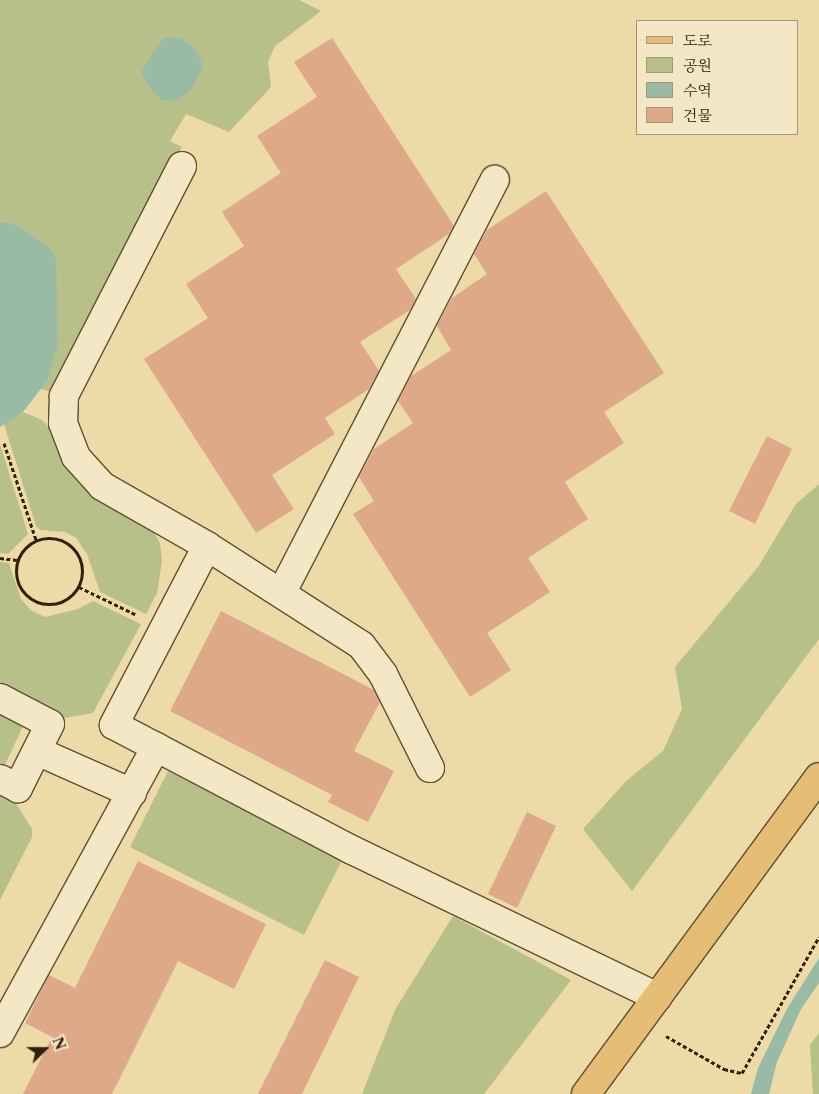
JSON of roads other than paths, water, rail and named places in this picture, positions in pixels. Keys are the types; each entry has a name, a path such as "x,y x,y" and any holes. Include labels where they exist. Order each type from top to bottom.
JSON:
{"main road":[{"path":"586,1094 819,777"}],"street":[{"path":"182,166 64,396 63,423 76,457 102,486 207,546 282,592 360,645 383,674 430,768"},
{"path":"282,592 495,180"},
{"path":"207,546 162,628 114,725 352,850 657,997"},
{"path":"0,698 50,724 18,788 0,779"},
{"path":"0,1033 9,992 132,793 156,747"},
{"path":"37,751 132,793"}],"water":[{"path":"164,37 180,38 195,48 203,66 192,88 177,101 161,100 150,88 141,72"},
{"path":"3,222 21,227 48,246 56,260 58,344 47,381 23,412 0,427 0,223"},
{"path":"819,958 819,983 801,1009 777,1062 769,1094 751,1094 758,1068 788,1007"}]}
